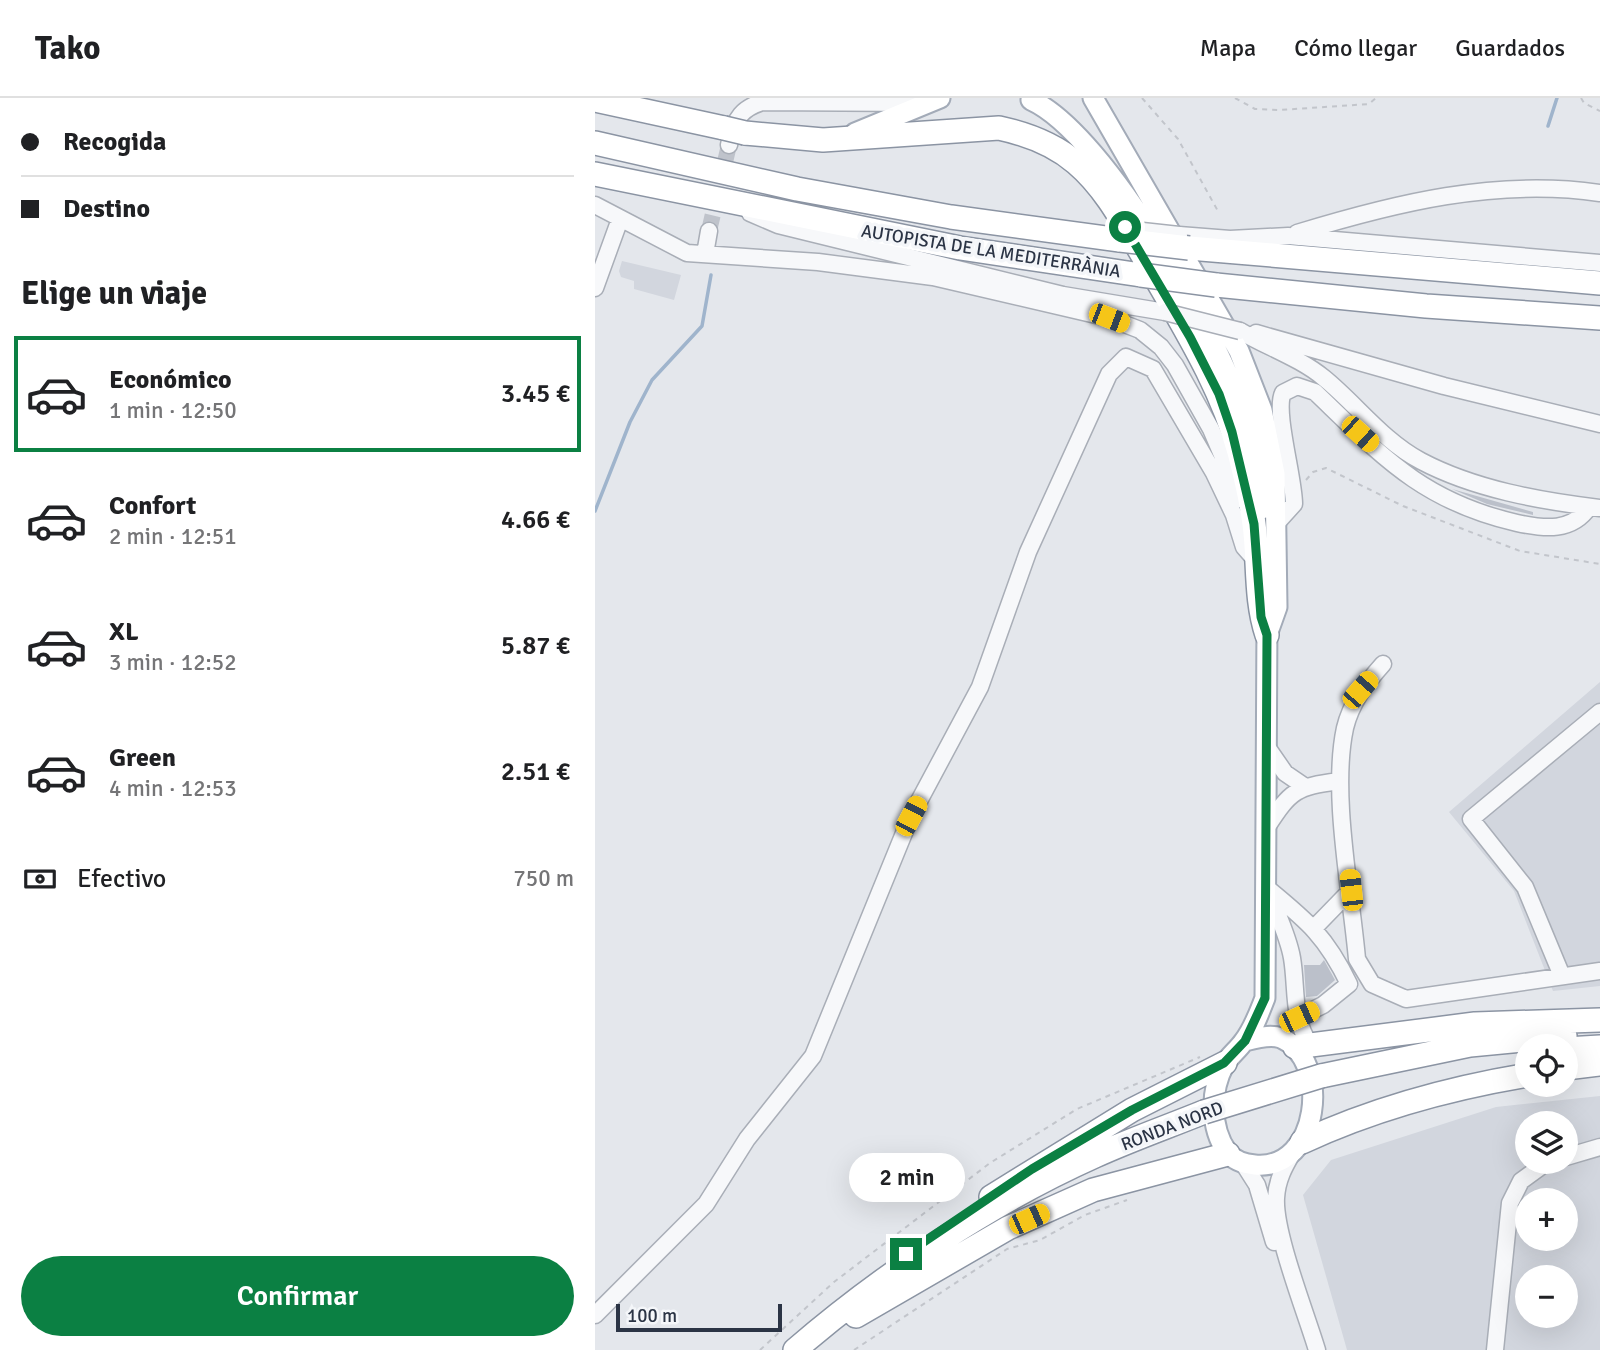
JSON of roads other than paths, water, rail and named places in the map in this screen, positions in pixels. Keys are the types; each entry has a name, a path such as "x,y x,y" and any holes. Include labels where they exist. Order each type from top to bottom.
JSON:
{"highway":[{"path":"595,100 732,135 800,140 979,127 1011,131 1052,146 1075,162 1112,205 1190,337 1219,394 1238,451 1254,524 1261,617 1267,635"},
{"name":"AUTOPISTA DE LA MEDITERRÀNIA","path":"595,143 853,199 1184,242 1600,283"},
{"name":"AUTOPISTA DE LA MEDITERRÀNIA","path":"595,174 960,248 1141,275 1426,306 1600,318"},
{"path":"1292,1042 1475,1024 1600,1020"},
{"name":"RONDA NORD","path":"795,1350 840,1319 911,1262 1036,1187 1093,1157 1321,1082 1470,1045 1600,1034"},
{"path":"1578,1048 1600,1047"},
{"name":"RONDA NORD","path":"1321,1082 1429,1064 1515,1054"},
{"path":"840,1319 865,1283 1032,1169 1132,1110 1224,1063"},
{"path":"1578,1067 1600,1064"},
{"path":"1297,1147 1340,1124 1468,1085 1515,1077"},
{"path":"840,1319 1008,1228 1081,1196 1236,1159"},
{"name":"RONDA NORD","path":"811,1350 840,1319"}],"main road":[{"path":"1092,98 1103,134 1140,218 1219,353 1248,425 1265,523 1265,998 1245,1041 1224,1063 1216,1083 1213,1105 1217,1134 1236,1159 1264,1166 1297,1147 1314,1105 1309,1076 1265,998"},
{"path":"1092,98 1243,360 1269,440 1275,474 1277,607 1267,635"},
{"path":"1031,99 1067,122 1140,218"},
{"path":"838,139 887,122 932,100"},
{"path":"1245,1041 1292,1042"}],"street":[{"path":"732,135 736,118 746,107 779,98"},
{"path":"761,102 932,100"},
{"path":"1288,236 1425,197 1534,189 1600,193"},
{"path":"728,203 778,225 1063,295 1165,312 1240,331 1263,334 1444,386 1600,424"},
{"path":"595,205 687,253 806,261 933,277 1109,318 1139,330 1161,346 1175,365 1211,429 1235,482 1247,517 1253,619 1264,688"},
{"path":"595,288 620,219"},
{"path":"705,254 709,231"},
{"path":"1184,242 1288,236 1600,263"},
{"path":"1240,331 1322,376 1391,440 1419,460 1454,476 1546,500 1594,507"},
{"path":"595,1315 706,1204 747,1139 813,1056 911,816 980,687 1034,539 1109,374 1126,357 1153,369 1214,473 1234,515 1244,547 1251,555"},
{"path":"1275,525 1294,504 1290,462 1279,407 1283,393 1297,386 1315,392 1406,475 1448,502 1532,526 1561,527 1577,522 1594,507"},
{"path":"1383,664 1360,690 1346,727 1339,781 1357,959 1372,984 1406,999 1600,971"},
{"path":"1562,976 1525,887 1471,819 1600,712"},
{"path":"1267,747 1285,773 1304,786"},
{"path":"1267,827 1284,800 1304,786 1339,781"},
{"path":"1267,888 1315,927 1333,952 1349,984 1323,1005 1297,1010"},
{"path":"1267,888 1292,956 1301,1032 1292,1042"},
{"path":"1315,927 1351,890"},
{"path":"1292,1042 1297,1010"},
{"path":"1297,1147 1280,1174 1275,1199 1282,1236 1317,1350"},
{"path":"1578,1153 1600,1147"},
{"path":"1236,1159 1258,1185 1307,1350"},
{"path":"1495,1350 1510,1203 1521,1181 1531,1174"}],"waterway":[{"path":"1548,126 1557,98"},
{"path":"595,511 630,422 652,380 702,326 711,275"}],"tunnel":[{"path":"709,231 729,145"}]}
